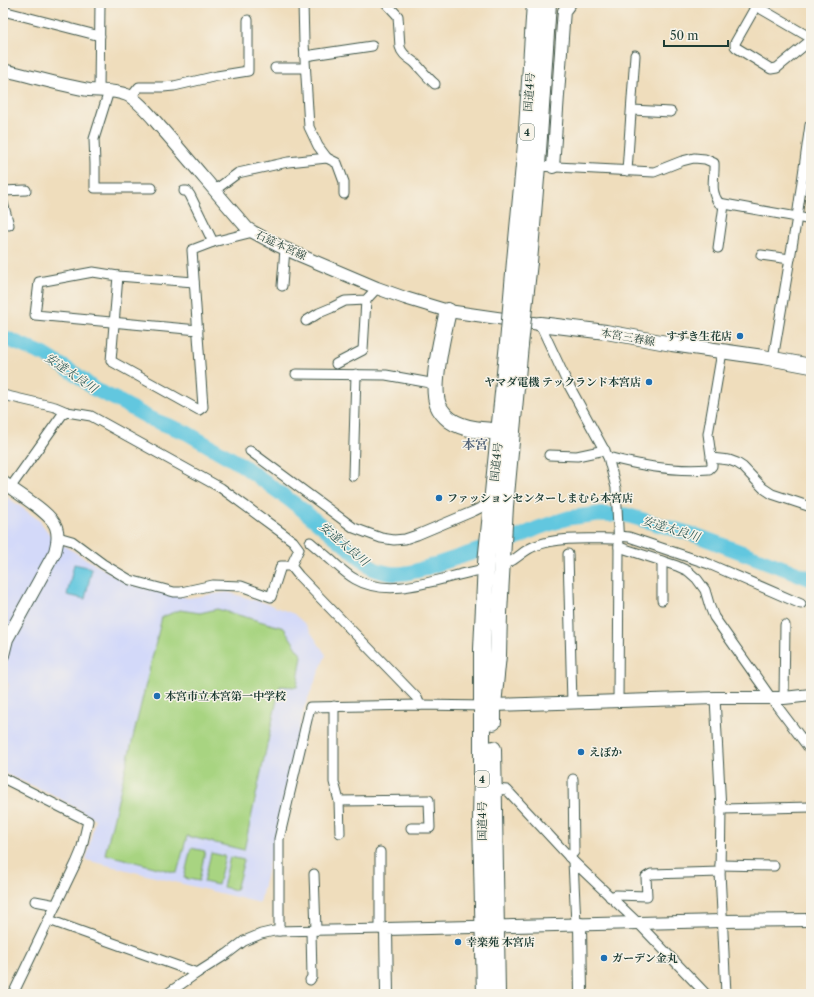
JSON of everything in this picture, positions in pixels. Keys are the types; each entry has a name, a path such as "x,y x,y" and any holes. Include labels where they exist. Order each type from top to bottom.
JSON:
{"highway":[{"name":"国道4号","path":"484,994 489,926 494,789 493,748 487,705 482,649 486,566 496,506 505,432 522,261 526,144 536,3"},
{"name":"国道4号","path":"522,261 545,166 548,3"},
{"path":"448,311 440,348 436,384 439,406 444,414 460,425 470,428 505,432"},
{"name":"国道4号","path":"496,506 502,563 498,655 487,705 482,773 481,819 489,926 497,994"}],"main road":[{"name":"本宮三春線","path":"540,324 606,332 811,366"}],"street":[{"path":"100,3 100,36 104,91 94,139 95,188 152,188"},
{"path":"303,3 309,127 318,146 327,158 337,163 344,182 344,194"},
{"path":"386,3 398,16 400,47 402,53 435,84"},
{"path":"570,3 564,11 545,166 654,172 682,161 694,158 705,159 714,163 713,188 717,202 724,205 811,220"},
{"path":"754,5 811,39 777,68 771,69 735,46 735,43 754,5"},
{"path":"3,11 100,36"},
{"path":"131,97 139,87 174,86 217,76 248,71 248,20"},
{"path":"305,56 372,46"},
{"path":"627,171 635,55"},
{"path":"275,68 305,68"},
{"name":"石筵本宮線","path":"3,70 62,84 125,94 131,97 151,116 247,228 285,248 377,288 448,311 540,324"},
{"path":"632,110 671,112"},
{"path":"772,360 790,259 810,125"},
{"path":"215,190 238,173 288,162 327,158"},
{"path":"3,191 26,190"},
{"path":"184,190 190,195 213,242"},
{"path":"3,203 8,225"},
{"path":"718,248 724,205"},
{"path":"118,276 111,361 199,410 203,407 192,250 213,242 253,232"},
{"path":"282,286 285,248"},
{"path":"760,255 790,259"},
{"path":"194,282 118,276 93,272 39,282 35,315 198,330"},
{"path":"336,364 363,350 366,300 377,288"},
{"path":"306,321 345,301 366,300"},
{"path":"540,324 566,380 606,454 616,488 618,539 618,702"},
{"path":"549,455 577,456 606,454 621,461 658,467 672,469 710,469 712,466 708,434 722,352"},
{"path":"296,374 386,375 436,384"},
{"path":"353,476 356,374"},
{"path":"3,395 55,407 67,412 91,416 221,488 296,544 299,549 291,566"},
{"path":"3,655 7,639 55,552 58,543 56,526 46,514 6,485 62,416 67,412"},
{"path":"250,451 354,528 381,538 394,540 405,539 474,511 496,506"},
{"path":"711,458 729,460 737,463 743,467 763,488 772,494 811,507"},
{"path":"58,537 72,541 109,568 130,580 174,592 181,592 213,585 241,586 271,597 282,566 291,566"},
{"path":"502,563 513,560 533,547 544,543 582,539 618,539 629,537 709,564 801,604"},
{"path":"618,539 662,561 688,571 697,579 705,590 714,617 771,698 811,751"},
{"path":"310,542 331,559 346,574 356,580 367,584 389,588 400,588 424,583 473,571 486,566"},
{"path":"568,554 572,703"},
{"path":"662,561 662,600"},
{"path":"291,566 417,698 420,705"},
{"path":"784,625 784,698"},
{"path":"279,931 279,839 310,707 618,702 715,698 784,698 811,695"},
{"path":"715,698 721,809 720,869 726,994"},
{"path":"334,706 334,782 339,801 340,833"},
{"path":"3,778 88,821 81,851 76,863 13,994"},
{"path":"573,780 574,852 570,858 578,924 581,994"},
{"path":"494,789 507,790 570,858 638,923 706,994"},
{"path":"339,801 429,800 430,828 411,828"},
{"path":"721,809 811,807"},
{"path":"380,852 387,994"},
{"path":"610,897 616,895 647,896 646,877 651,874 774,866"},
{"path":"310,980 312,977 314,930 314,874"},
{"path":"35,901 56,905"},
{"path":"49,920 197,973"},
{"path":"168,994 244,941 261,934 279,931 811,920"}],"shaded area":[{"name":"本宮市立本宮第一中学校","path":"3,494 39,520 53,539 128,584 188,598 227,592 268,604 294,614 306,625 326,655 304,708 260,903 86,860 95,819 50,793 3,773 3,710 9,684 3,681"}],"green space":[{"path":"217,609 284,628 302,656 297,687 280,686 244,850 187,836 177,873 105,854 162,617 180,610 200,613"},
{"path":"191,848 205,851 199,881 184,878"},
{"path":"211,853 225,856 218,885 204,882"},
{"path":"230,857 244,860 236,890 223,887"}],"water":[{"path":"74,564 92,568 85,599 67,595"}],"waterway":[{"name":"安達太良川","path":"3,337 45,355 77,375 94,389 151,419 187,433 242,465 299,507 374,569 380,571 395,574 416,571 514,539 538,528 568,518 598,514 626,515 698,536 811,579"}],"place":[{"name":"すずき生花店","path":"740,336"},
{"name":"ヤマダ電機 テックランド本宮店","path":"649,382"},
{"name":"ファッションセンターしまむら本宮店","path":"439,498"},
{"name":"本宮市立本宮第一中学校","path":"157,696"},
{"name":"えぽか","path":"581,752"},
{"name":"幸楽苑 本宮店","path":"458,942"},
{"name":"ガーデン金丸","path":"604,958"}],"district":[{"name":"本宮","path":"475,444"}]}
